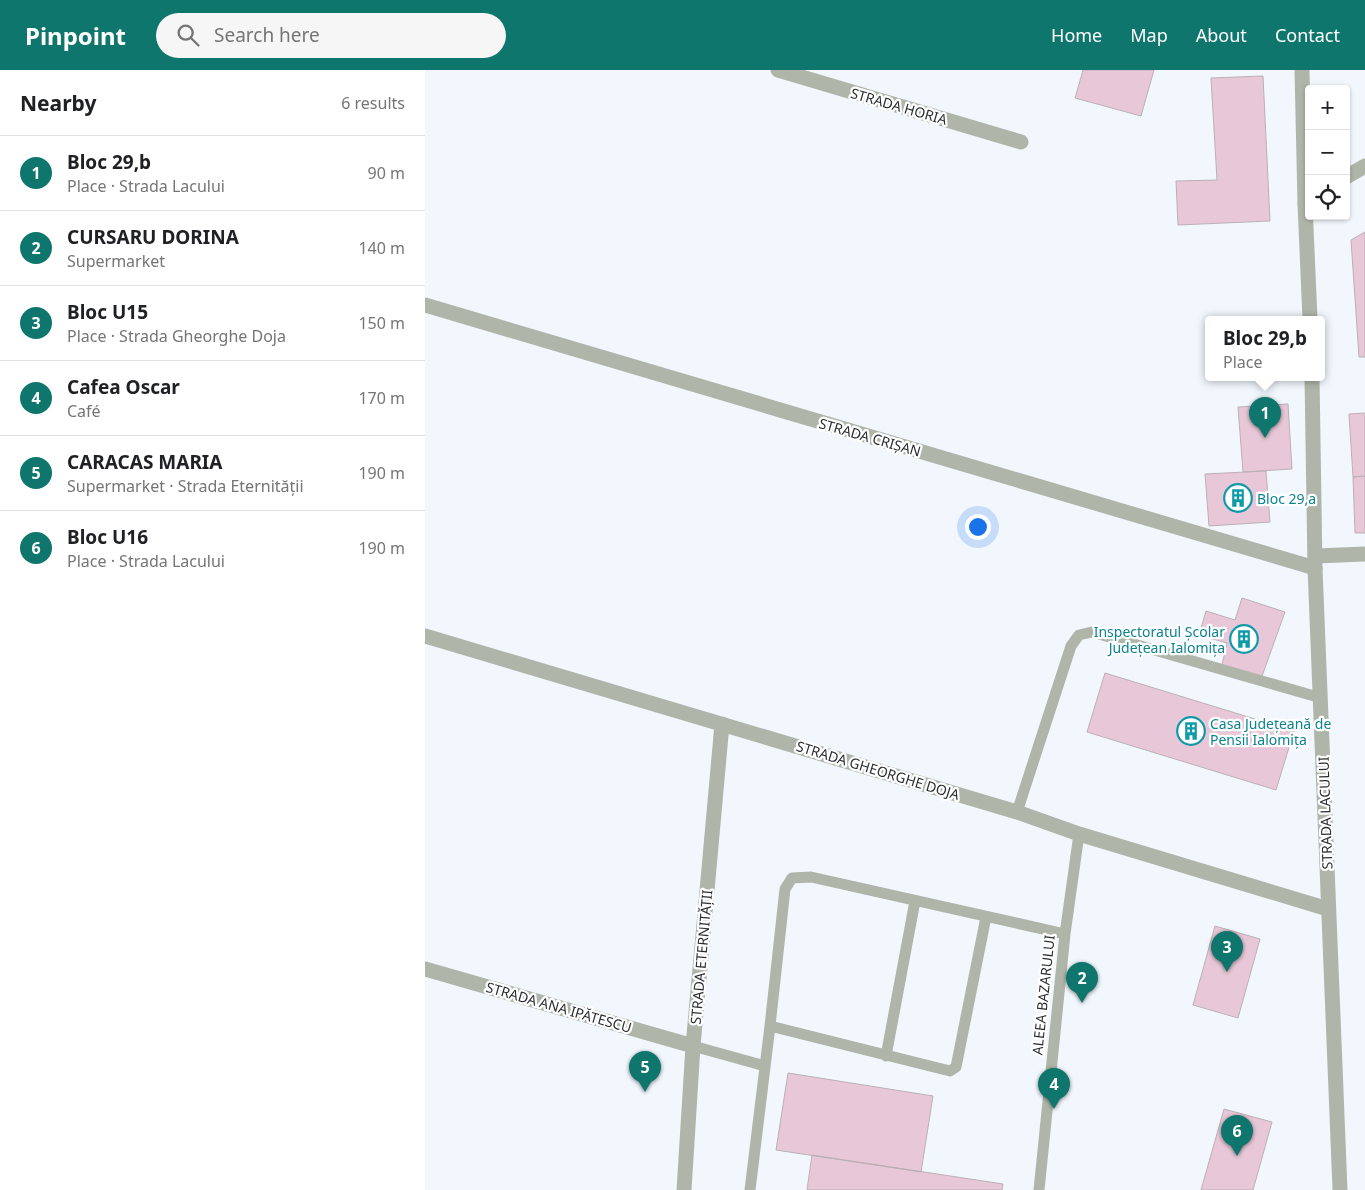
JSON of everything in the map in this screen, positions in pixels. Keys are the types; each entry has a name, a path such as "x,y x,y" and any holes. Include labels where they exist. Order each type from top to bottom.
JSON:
{"street":[{"name":"STRADA HORIA","path":"778,70 1021,142"},
{"path":"1302,70 1306,175"},
{"path":"1350,175 1365,166"},
{"path":"1307,220 1310,316"},
{"name":"STRADA CRIȘAN","path":"425,305 1315,562 1365,554"},
{"name":"STRADA LACULUI","path":"1312,381 1315,562 1340,1190"},
{"name":"STRADA GHEORGHE DOJA","path":"425,636 1017,812 1079,834 1329,910"},
{"name":"STRADA ETERNITĂȚII","path":"684,1190 693,1046 722,724"},
{"name":"STRADA ANA IPĂTESCU","path":"425,969 693,1046"}],"lane":[{"path":"1017,812 1071,646 1079,635 1092,632 1321,698"},
{"name":"ALEEA BAZARULUI","path":"1039,1190 1065,934 1079,834"},
{"path":"749,1190 785,889 792,878 811,877 1065,934"},
{"path":"886,1056 915,901"},
{"path":"770,1026 950,1071 956,1067 987,917"},
{"path":"693,1046 765,1066"}],"building":[{"path":"1083,70 1154,70 1141,116 1075,98"},
{"path":"1263,76 1270,221 1178,225 1176,181 1217,180 1211,78"},
{"path":"1365,232 1365,357 1359,357 1351,240"},
{"path":"1288,404 1292,469 1243,472 1238,407"},
{"path":"1365,413 1365,476 1353,477 1349,414"},
{"name":"Bloc 29,a","path":"1266,471 1270,522 1209,526 1205,474"},
{"path":"1365,476 1365,533 1355,533 1353,477"},
{"name":"Inspectoratul Școlar Județean Ialomița","path":"1242,598 1285,612 1261,679 1221,669 1227,643 1199,635 1206,611 1235,620"},
{"name":"Casa Județeană de Pensii Ialomița","path":"1105,673 1294,731 1276,790 1087,732"},
{"path":"1215,926 1260,939 1238,1018 1193,1005"},
{"path":"788,1073 933,1096 921,1172 776,1150"},
{"path":"1224,1109 1272,1122 1253,1190 1201,1190"},
{"path":"812,1155 1003,1184 1002,1190 807,1190"}],"place":[{"name":"Bloc 29,b","path":"1265,438"},
{"name":"Bloc 29,a","path":"1238,498"},
{"name":"Inspectoratul Școlar Județean Ialomița","path":"1244,639"},
{"name":"Casa Județeană de Pensii Ialomița","path":"1191,731"},
{"name":"Bloc U15","path":"1227,972"},
{"name":"CURSARU DORINA","path":"1082,1003"},
{"name":"CARACAS MARIA","path":"645,1092"},
{"name":"Cafea Oscar","path":"1054,1109"},
{"name":"Bloc U16","path":"1237,1156"}]}
